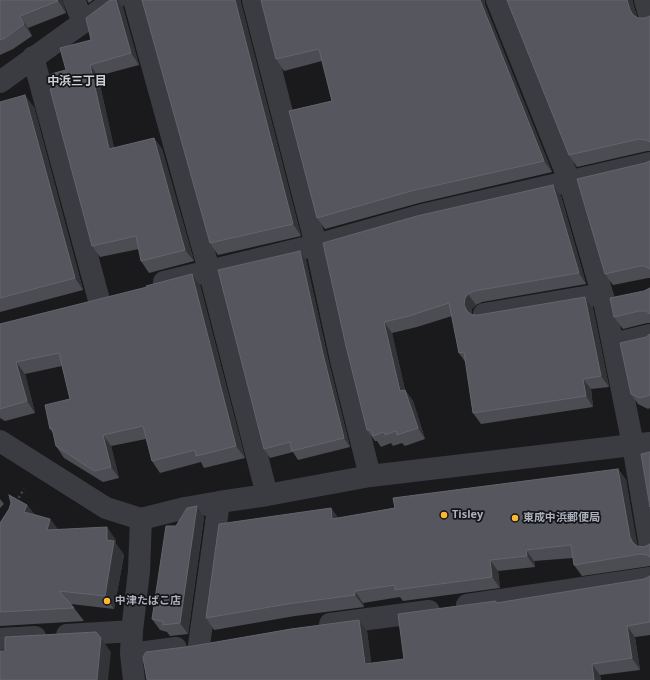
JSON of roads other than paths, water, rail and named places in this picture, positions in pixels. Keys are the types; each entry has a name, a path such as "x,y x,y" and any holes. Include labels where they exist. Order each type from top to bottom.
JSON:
{"street":[{"path":"74,0 83,22"},
{"path":"0,82 114,0"},
{"path":"134,0 209,270 267,495"},
{"path":"253,0 316,245 341,360 370,476"},
{"path":"497,0 569,180 610,297 613,344 642,444 650,546"},
{"path":"645,0 650,18"},
{"path":"33,57 91,302 121,294"},
{"path":"143,288 209,270 316,245 422,215 650,162"},
{"path":"484,314 610,297"},
{"path":"613,344 650,335"},
{"path":"0,441 106,508 141,519 185,508 370,476 642,444"},
{"path":"198,645 219,502"},
{"path":"134,680 131,654 132,631 139,571 141,519"},
{"path":"312,626 529,597 650,578"},
{"path":"0,639 132,631"},
{"path":"131,654 221,642"}],"place":[{"name":"Tisley","path":"444,515"},
{"name":"東成中浜郵便局","path":"515,518"},
{"name":"中津たばこ店","path":"107,601"}],"district":[{"name":"中浜三丁目","path":"77,82"}]}
